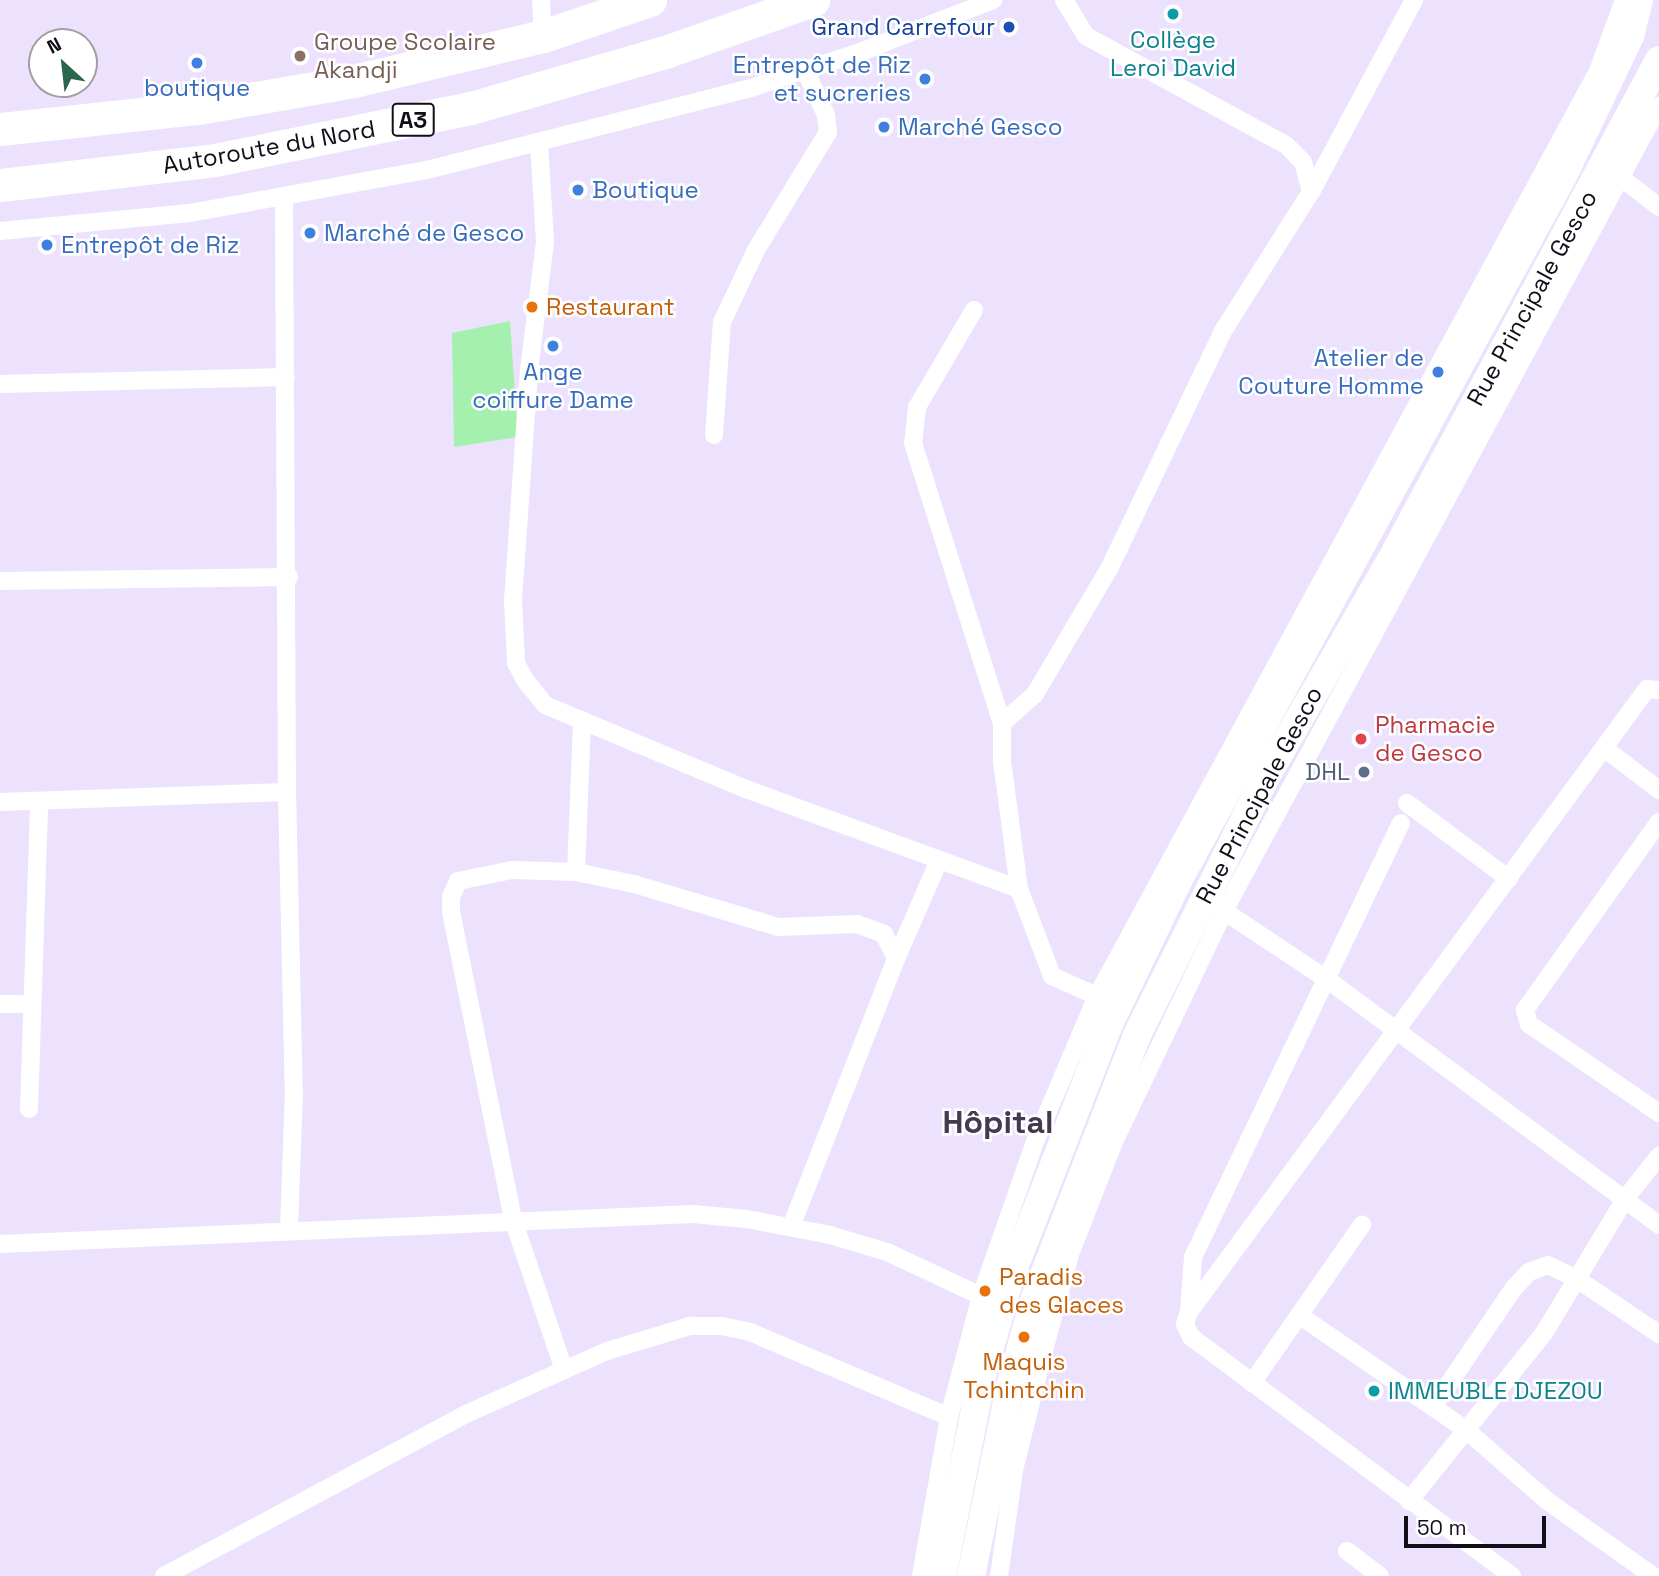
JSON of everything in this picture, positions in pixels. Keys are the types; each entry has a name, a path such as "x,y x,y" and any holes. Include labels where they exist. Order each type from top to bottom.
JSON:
{"highway":[{"name":"Autoroute du Nord","path":"0,130 271,95 542,36 650,0"},
{"name":"Autoroute du Nord","path":"0,184 215,160 471,108 668,51 813,0"}],"main road":[{"path":"1563,176 1630,36 1639,0"},
{"path":"1563,176 1633,56 1659,2"},
{"name":"Rue Principale Gesco","path":"971,1576 1011,1383 1035,1297 1136,1037 1264,780 1392,558 1659,60"},
{"name":"Rue Principale Gesco","path":"942,1576 981,1384 1010,1278 1108,1026 1179,879 1563,176"}],"street":[{"path":"541,0 542,36"},
{"path":"0,231 284,199 539,143 805,70 993,0"},
{"path":"1064,0 1086,36 1286,145 1303,162 1311,192"},
{"path":"1002,723 1035,694 1109,569 1223,331 1311,192 1414,0"},
{"path":"921,1576 948,1417 981,1296 1035,1142 1097,996 1598,71 1623,0"},
{"path":"714,435 722,322 756,250 828,132 826,115 805,70"},
{"path":"999,1576 1014,1470 1070,1254 1113,1144 1224,911 1425,546 1619,176 1659,106"},
{"path":"539,143 545,242 529,371 513,638 516,663 534,694 545,705 582,720 938,863 1019,889"},
{"path":"1619,176 1659,207"},
{"path":"284,199 289,577 287,792 294,1092 289,1229"},
{"path":"974,310 918,407 913,443 1002,723 1002,761 1019,889 1052,976 1097,996"},
{"path":"0,384 286,377"},
{"path":"0,581 289,577"},
{"path":"1189,1312 1647,689 1659,690"},
{"path":"576,872 582,720"},
{"path":"1604,748 1659,790"},
{"path":"0,802 287,792"},
{"path":"29,1109 38,801"},
{"path":"1408,803 1509,880"},
{"path":"1659,822 1525,1010 1529,1024 1659,1112"},
{"path":"1401,823 1190,1265 1189,1312 1185,1328 1191,1337 1252,1384 1512,1576"},
{"path":"791,1227 896,959 938,863"},
{"path":"564,1370 513,1219 451,897 458,881 472,875 576,872 634,884 779,927 857,924 874,928 884,934 896,959"},
{"path":"1224,911 1396,1029 1659,1225"},
{"path":"0,1004 31,1004"},
{"path":"1409,1501 1544,1333 1625,1199 1659,1157"},
{"path":"0,1244 680,1213 791,1227 887,1252 981,1296"},
{"path":"1252,1384 1362,1225"},
{"path":"1433,1407 1529,1272 1548,1265 1577,1279 1659,1334"},
{"path":"1299,1315 1465,1429 1546,1500 1653,1576"},
{"path":"164,1576 282,1516 390,1453 564,1370 655,1334 690,1326 722,1326 750,1332 948,1417"},
{"path":"1347,1551 1380,1576"}],"green space":[{"path":"510,321 518,437 454,447 452,333"}],"place":[{"name":"Collège Leroi David","path":"1173,14"},
{"name":"Grand Carrefour","path":"1009,27"},
{"name":"Groupe Scolaire Akandji","path":"300,56"},
{"name":"boutique","path":"197,63"},
{"name":"Entrepôt de Riz et sucreries","path":"925,79"},
{"name":"Marché Gesco","path":"884,127"},
{"name":"Boutique","path":"578,190"},
{"name":"Marché de Gesco","path":"310,233"},
{"name":"Entrepôt de Riz","path":"47,245"},
{"name":"Restaurant","path":"532,307"},
{"name":"Ange coiffure Dame","path":"553,346"},
{"name":"Atelier de Couture Homme","path":"1438,372"},
{"name":"Pharmacie de Gesco","path":"1361,739"},
{"name":"DHL","path":"1364,772"},
{"name":"Paradis des Glaces","path":"985,1291"},
{"name":"Maquis Tchintchin","path":"1024,1337"},
{"name":"IMMEUBLE DJEZOU","path":"1374,1391"}],"district":[{"name":"Hôpital","path":"998,1122"}]}
